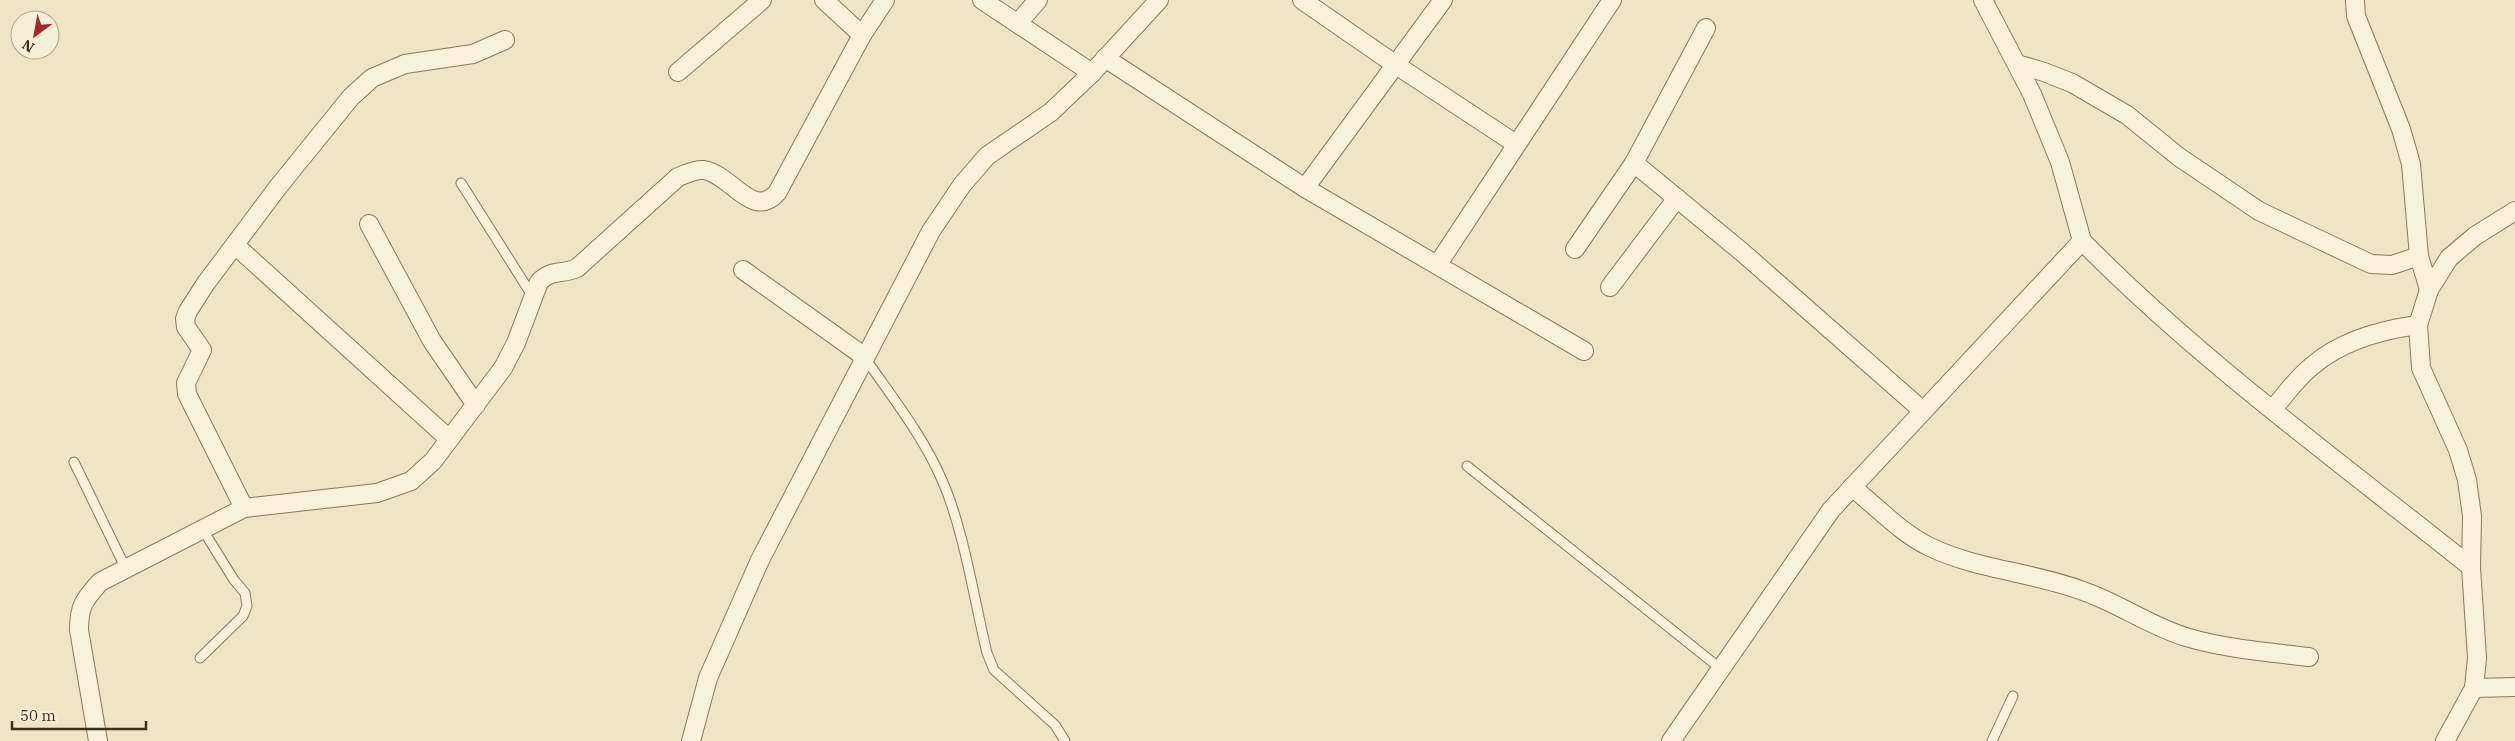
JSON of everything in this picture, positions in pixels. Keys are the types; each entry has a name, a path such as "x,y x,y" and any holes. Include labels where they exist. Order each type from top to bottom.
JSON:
{"street":[{"path":"678,72 762,0"},
{"path":"824,0 862,35"},
{"path":"98,741 79,630 79,613 84,600 100,582 244,508 377,493 410,481 432,461 503,368 534,298 539,282 546,274 556,271 568,272 577,268 678,177 694,171 704,170 716,175 756,202 764,203 770,201 777,193 862,35 885,0"},
{"path":"982,0 1092,73"},
{"path":"1018,23 1038,0"},
{"path":"691,741 708,678 760,560 931,231 962,185 987,156 1051,112 1092,73 1159,0"},
{"path":"1302,0 1396,66 1516,144"},
{"path":"1306,188 1443,0"},
{"path":"1438,264 1516,144 1577,57 1612,0"},
{"path":"1982,0 2032,94 2060,162 2082,241 2130,290 2273,409 2471,567"},
{"path":"2354,0 2356,16 2401,128 2411,164 2419,256 2430,290"},
{"path":"1575,249 1634,163 1706,28"},
{"path":"244,508 192,408 186,383 202,350 186,327 185,319 206,283 234,245 351,97 372,78 404,64 473,54 505,40"},
{"path":"1105,58 1306,188 1584,351"},
{"path":"2017,64 2072,83 2119,111 2179,157 2251,206 2291,226 2371,264 2392,265 2419,256"},
{"path":"1634,163 1764,270 1923,411"},
{"path":"1610,286 1676,198"},
{"path":"2444,741 2474,688 2477,658 2471,567 2472,516 2467,480 2458,450 2421,368 2418,325 2430,290 2449,258 2475,236 2515,211"},
{"path":"369,224 432,342 476,405"},
{"path":"1671,741 1831,510 2082,241"},
{"path":"234,245 449,439"},
{"path":"743,270 865,357"},
{"path":"2273,409 2312,366 2345,344 2389,329 2418,325"},
{"path":"1852,487 1900,527 1929,547 2002,570 2046,578 2084,591 2186,637 2235,648 2309,657"},
{"path":"2474,688 2515,687"}],"lane":[{"path":"461,183 534,298"},
{"path":"865,357 927,451 942,479 952,506 987,653 994,670 1055,725 1065,741"},
{"path":"74,462 126,569"},
{"path":"1467,466 1721,669"},
{"path":"200,658 243,616 247,606 245,593 234,580 203,530"},
{"path":"1992,741 2013,696"}]}
